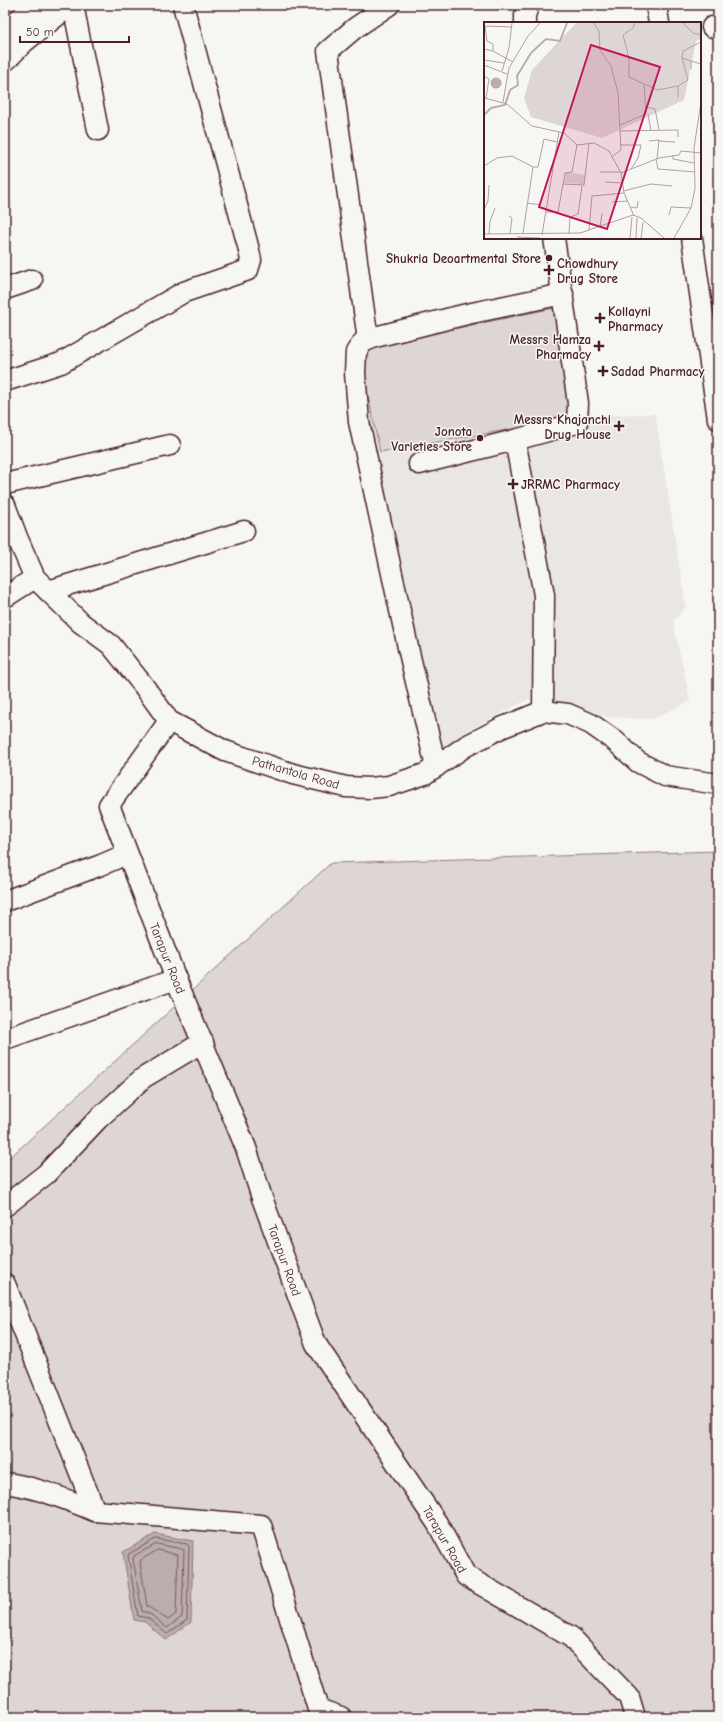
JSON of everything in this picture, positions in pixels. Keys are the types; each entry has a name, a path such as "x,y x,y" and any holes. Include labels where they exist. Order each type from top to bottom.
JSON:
{"main road":[{"path":"5,60 24,41 69,5"},
{"path":"5,32 30,7"}],"street":[{"path":"73,5 98,130"},
{"path":"5,382 60,363 184,292 248,270 251,260 248,246 183,5"},
{"path":"367,333 328,51 355,28 389,5"},
{"path":"525,22 529,5"},
{"path":"656,5 659,22"},
{"path":"419,464 515,440 577,422 578,403 554,239"},
{"path":"692,239 718,419"},
{"path":"5,288 32,280"},
{"path":"436,767 409,652 359,422 355,373 356,352 363,342 375,337 467,314 563,294"},
{"path":"515,440 544,596 543,711"},
{"path":"5,484 170,445"},
{"name":"Pathantola Road","path":"5,505 17,537 42,585 81,623 111,645 169,721 225,751 293,774 346,787 370,788 389,786 425,774 466,746 501,728 543,711 568,714 591,724 615,741 638,762 665,776 718,784"},
{"path":"5,597 42,585 244,531"},
{"name":"Tarapur Road","path":"169,721 109,805 176,979 246,1148 262,1198 316,1344 437,1522 466,1576 571,1637 629,1697 635,1717"},
{"path":"5,901 127,854"},
{"path":"5,1039 176,979"},
{"path":"5,1206 46,1174 98,1119 143,1078 203,1042"},
{"path":"6,1288 94,1510"},
{"path":"5,1483 22,1485 46,1492 94,1510 261,1525 318,1709 342,1717"}],"shaded area":[{"path":"568,302 591,415 655,414 686,607 673,621 690,701 652,719 607,717 566,702 529,699 471,729 441,753 383,504 350,342"},
{"path":"559,307 570,419 380,452 361,362 371,346"},
{"path":"718,851 718,1717 5,1717 5,1162 331,863"}],"water":[{"path":"155,1534 193,1541 191,1622 166,1640 145,1622 134,1620 123,1552"}],"place":[{"name":"Shukria Deoartmental Store","path":"549,258"},
{"name":"Chowdhury Drug Store","path":"549,270"},
{"name":"Kollayni Pharmacy","path":"600,318"},
{"name":"Messrs Hamza Pharmacy","path":"599,346"},
{"name":"Sadad Pharmacy","path":"603,371"},
{"name":"Messrs Khajanchi Drug House","path":"619,426"},
{"name":"Jonota Varieties Store","path":"480,438"},
{"name":"JRRMC Pharmacy","path":"513,484"}]}
